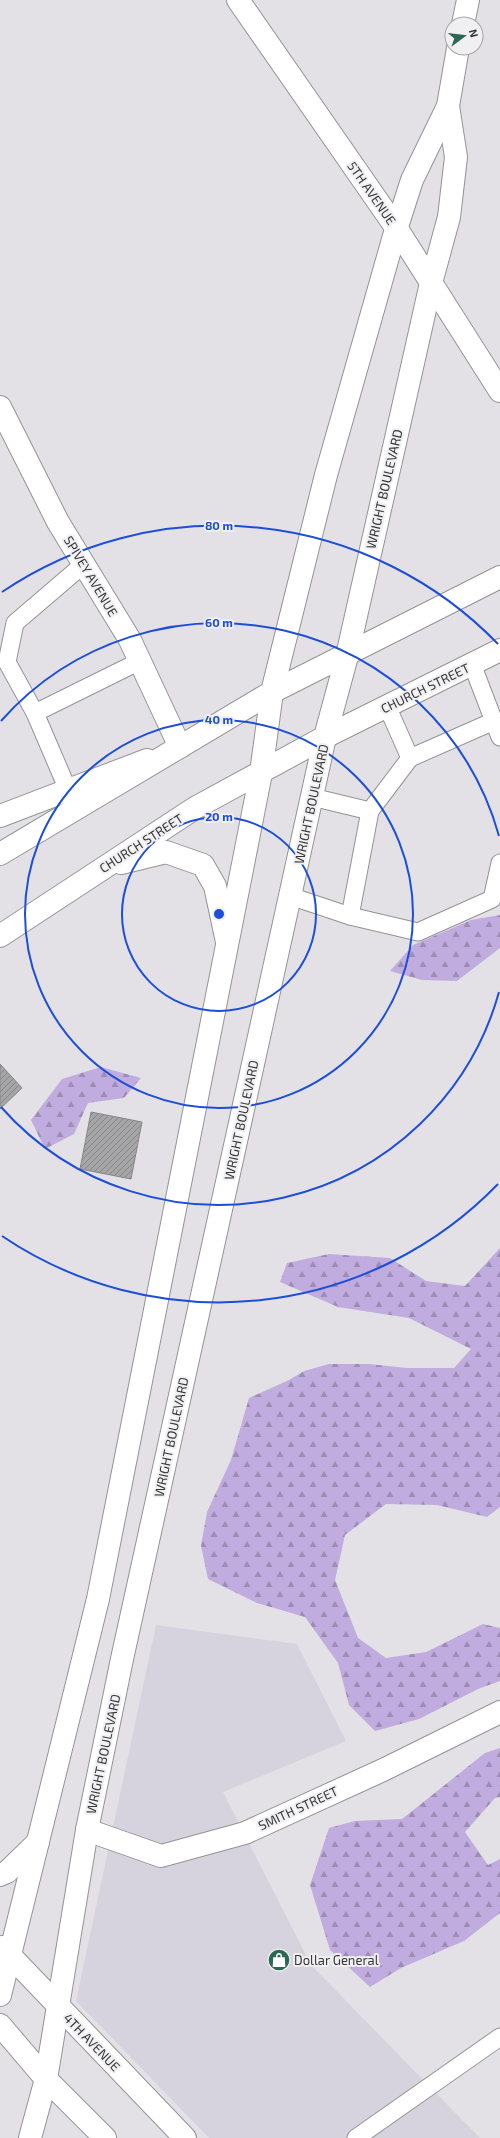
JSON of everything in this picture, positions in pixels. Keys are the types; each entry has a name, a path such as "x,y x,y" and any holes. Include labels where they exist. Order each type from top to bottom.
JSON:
{"main road":[{"name":"5TH AVENUE","path":"238,0 397,229 500,391"},
{"path":"465,16 468,0"},
{"name":"WRIGHT BOULEVARD","path":"0,1995 5,1950 38,1842 98,1599 261,773 272,692 326,475 397,229 412,180 448,106 457,56"},
{"name":"WRIGHT BOULEVARD","path":"30,2138 46,2079 87,1830 122,1659 312,797 347,656 431,283 449,217 456,157 448,106"},
{"name":"SPIVEY AVENUE","path":"0,406 58,522 130,640 180,747"},
{"path":"0,854 272,692 347,656 500,577"},
{"name":"CHURCH STREET","path":"0,936 195,808 326,737 500,650"},
{"path":"0,816 180,747"},
{"path":"104,867 166,852 203,865 215,886 227,942"},
{"name":"SMITH STREET","path":"87,1830 161,1856 245,1833 383,1770 500,1712"},
{"path":"0,1875 6,1872 38,1842"},
{"name":"4TH AVENUE","path":"5,1950 185,2138"},
{"path":"0,2026 46,2079 105,2138"}],"lane":[{"path":"68,790 35,713 3,664 15,623 84,564"},
{"path":"35,713 140,661"},
{"path":"472,664 500,737"},
{"path":"387,706 410,758"},
{"path":"350,916 370,810 410,758 494,721"},
{"path":"312,797 370,810"},
{"path":"290,896 350,916 418,932 492,899 500,863"},
{"path":"356,2138 500,2037"}],"shaded area":[{"path":"156,1625 297,1644 346,1741 223,1792 311,1965 480,2138 209,2138 76,2001"}],"green space":[{"path":"500,915 500,948 457,981 422,980 390,971 413,945 471,920"},
{"path":"101,1067 141,1078 124,1098 88,1103 74,1134 45,1149 31,1120 62,1079"},
{"path":"500,1248 500,1507 487,1517 437,1505 386,1504 345,1535 335,1580 358,1638 386,1658 426,1652 483,1624 500,1628 500,1681 478,1689 419,1719 375,1731 349,1705 338,1663 305,1617 257,1603 208,1579 201,1546 207,1512 231,1460 249,1398 289,1380 304,1371 329,1364 369,1364 407,1368 454,1368 471,1349 409,1318 338,1307 280,1282 287,1263 329,1254 390,1258 426,1281 465,1286"},
{"path":"500,1748 500,1797 495,1798 465,1832 488,1865 500,1859 500,1913 464,1941 401,1968 370,1987 330,1950 310,1885 329,1828 355,1821 402,1819 485,1753"}],"building":[{"path":"0,1064 22,1088 0,1109"},
{"path":"91,1112 142,1122 131,1179 80,1169"}],"place":[{"name":"Dollar General","path":"279,1960"}]}
